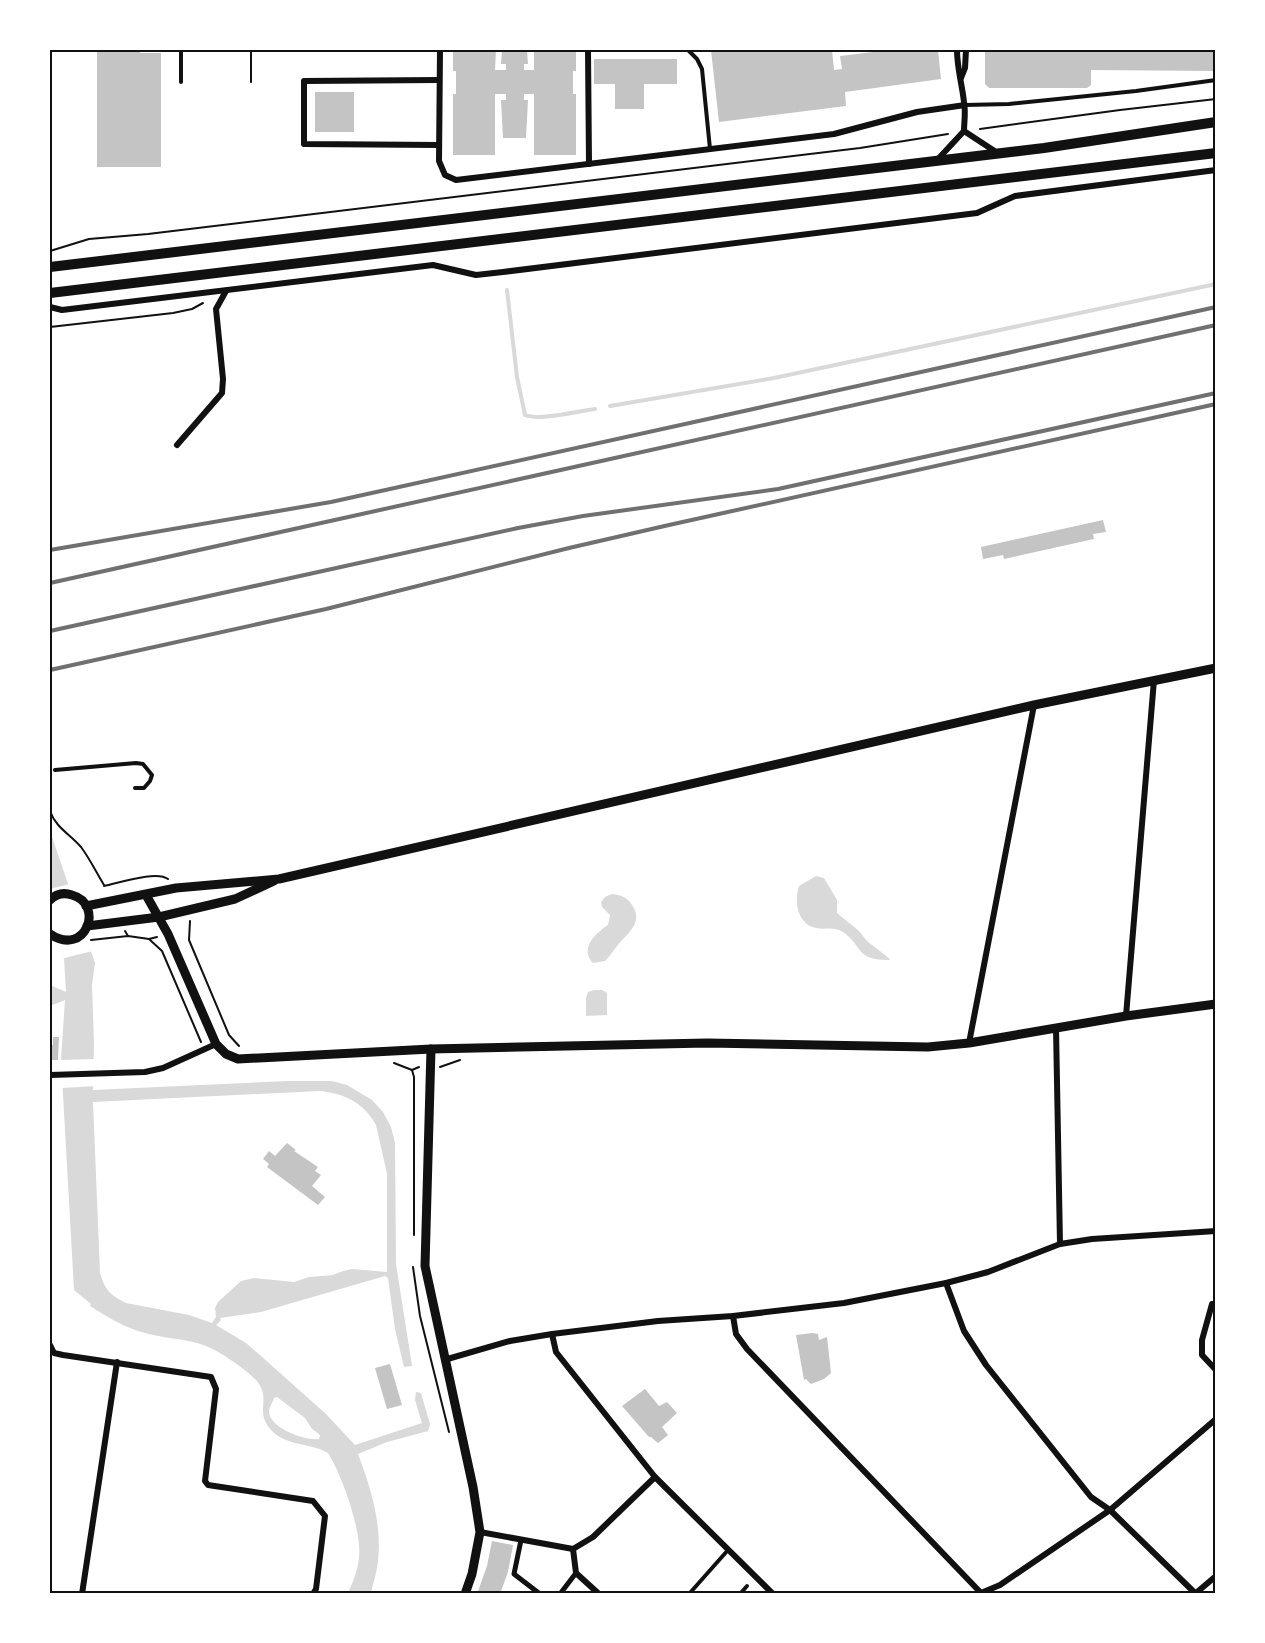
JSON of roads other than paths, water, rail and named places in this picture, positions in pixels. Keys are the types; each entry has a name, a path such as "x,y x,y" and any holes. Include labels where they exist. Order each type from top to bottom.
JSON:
{"main road":[{"path":"50,267 999,154 1215,122"},
{"path":"50,293 1215,153"}],"street":[{"path":"440,50 441,169 447,178 456,180 834,134 917,112 965,105"},
{"path":"588,50 589,164"},
{"path":"937,161 964,131 965,105 957,68 957,50"},
{"path":"961,79 965,68 966,50"},
{"path":"439,80 304,81 304,144 439,145"},
{"path":"964,131 999,154"},
{"path":"50,307 62,310 433,265 476,275 977,213 1015,195 1215,171"},
{"path":"177,445 222,393 223,379 216,309 226,291"},
{"path":"86,906 190,886 279,879 1034,705 1215,668"},
{"path":"1126,1016 1154,680"},
{"path":"969,1042 1034,705"},
{"path":"86,928 159,917 235,899 279,879"},
{"path":"50,900 62,894 74,895 86,906 89,916 86,928 74,940 59,941 50,934"},
{"path":"146,895 159,917 216,1044 226,1054 238,1059 431,1049 707,1043 928,1047 1215,1004"},
{"path":"1056,1028 1060,1244"},
{"path":"50,1075 145,1072 163,1068 216,1044"},
{"path":"431,1049 425,1266 473,1487 480,1532 472,1574 465,1593"},
{"path":"444,1360 510,1341 552,1334 844,1303 946,1283 988,1272 1060,1244 1092,1239 1215,1231"},
{"path":"946,1283 964,1331 986,1365 1091,1497 1110,1510 1196,1593 1215,1576"},
{"path":"1212,1305 1202,1340 1202,1355 1215,1370"},
{"path":"733,1316 736,1334 747,1349 982,1593 1000,1585 1110,1510 1215,1419"},
{"path":"552,1334 556,1352 655,1477 773,1593"},
{"path":"50,1345 54,1353 211,1377 216,1389 205,1481 208,1485 313,1501 320,1508 325,1516 316,1589 313,1593"},
{"path":"82,1593 117,1362"},
{"path":"480,1532 573,1549 593,1538 655,1477"},
{"path":"521,1540 514,1574 540,1593"},
{"path":"573,1549 576,1573 599,1593"},
{"path":"560,1593 576,1573"}],"lane":[{"path":"181,50 181,81"},
{"path":"688,50 697,59 702,69 711,150"},
{"path":"965,105 1009,104 1136,92 1215,80"},
{"path":"55,770 143,764 149,768 152,775 144,788 135,788"},
{"path":"689,1593 729,1550"},
{"path":"740,1593 747,1586"}],"waterway":[{"path":"610,406 774,378 1216,284"},
{"path":"507,290 517,377 525,415 540,417 595,409"}],"railway":[{"path":"50,550 331,502 1216,307"},
{"path":"50,583 1216,325"},
{"path":"50,631 518,528 583,516 778,489 1216,393"},
{"path":"50,670 326,609 669,525 1216,404"}]}
